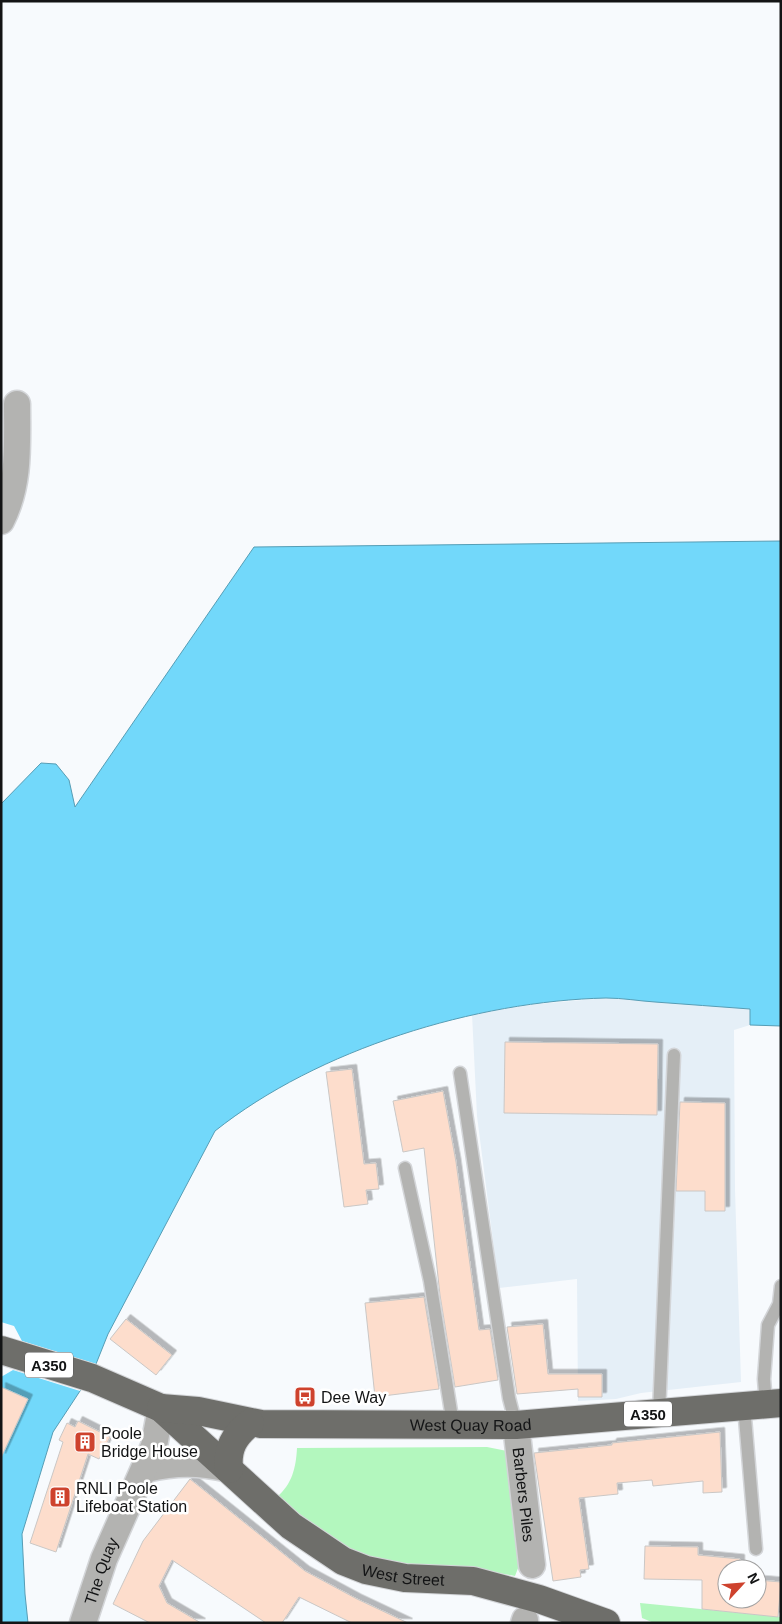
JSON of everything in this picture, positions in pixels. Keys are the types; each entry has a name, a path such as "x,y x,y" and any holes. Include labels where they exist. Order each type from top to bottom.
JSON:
{"highway":[{"name":"A350","path":"4,1351 92,1378 161,1408"},
{"name":"West Quay Road","path":"161,1408 198,1411 250,1423 516,1425 764,1404"},
{"name":"West Street","path":"161,1408 291,1526 343,1561 366,1570 405,1578 473,1581 539,1599 606,1623"},
{"path":"229,1469 228,1457 231,1444 238,1432 250,1423"}],"street":[{"path":"1,521 11,502 16,474 17,404"},
{"name":"The Quay","path":"83,1623 104,1559 146,1469 154,1446 161,1408"},
{"name":"Barbers Piles","path":"516,1425 532,1565"},
{"path":"146,1469 172,1463 192,1462 229,1469"}],"lane":[{"path":"659,1414 674,1055"},
{"path":"460,1073 509,1398 516,1425"},
{"path":"405,1168 430,1281 453,1424"},
{"path":"756,1549 768,1325 779,1304 781,1286"}],"shaded area":[{"path":"607,998 750,1009 750,1025 734,1030 735,1190 741,1382 641,1393 616,1399 578,1401 577,1279 499,1288 477,1116 472,1014 537,1004"}],"green space":[{"path":"487,1447 507,1451 520,1563 515,1576 389,1563 338,1542 307,1521 277,1497 290,1481 296,1462 297,1448"},
{"path":"640,1603 781,1617 781,1623 654,1623 642,1618"}],"water":[{"path":"781,541 781,1026 750,1025 750,1009 619,998 556,1001 505,1009 452,1020 400,1035 350,1054 301,1076 256,1102 215,1131 108,1334 96,1364 53,1432 22,1534 28,1623 1,1623 1,804 41,763 56,764 69,780 75,807 254,547"}],"pier":[{"path":"1,1322 14,1326 22,1341 96,1364 80,1391 13,1370 1,1377"}],"building":[{"path":"505,1042 658,1044 657,1115 504,1113"},
{"path":"352,1069 364,1164 376,1163 379,1189 366,1190 368,1204 344,1207 326,1072"},
{"path":"443,1091 456,1162 479,1330 490,1329 498,1380 455,1387 440,1295 424,1148 403,1152 393,1101"},
{"path":"680,1102 725,1103 725,1211 705,1211 705,1191 676,1191"},
{"path":"424,1297 439,1389 375,1397 365,1303"},
{"path":"126,1319 172,1355 156,1375 110,1339"},
{"path":"543,1324 548,1374 602,1374 602,1397 578,1397 578,1389 517,1394 507,1327"},
{"path":"1,1387 28,1399 1,1458"},
{"path":"78,1421 110,1437 99,1459 88,1454 56,1552 30,1543 63,1442 59,1440 67,1423 75,1427"},
{"path":"720,1432 722,1492 703,1493 703,1481 653,1486 652,1480 617,1483 618,1494 579,1498 589,1569 580,1570 581,1577 553,1581 534,1453"},
{"path":"190,1479 305,1571 357,1599 408,1623 352,1623 299,1597 282,1623 266,1623 172,1560 159,1586 167,1603 201,1623 150,1623 113,1604 143,1541"},
{"path":"645,1546 698,1547 698,1555 740,1559 717,1559 717,1609 767,1609 767,1581 781,1582 778,1617 702,1609 702,1580 644,1579"}],"place":[{"name":"Dee Way","path":"305,1397"},
{"name":"Poole Bridge House","path":"85,1442"},
{"name":"RNLI Poole Lifeboat Station","path":"60,1497"}]}
